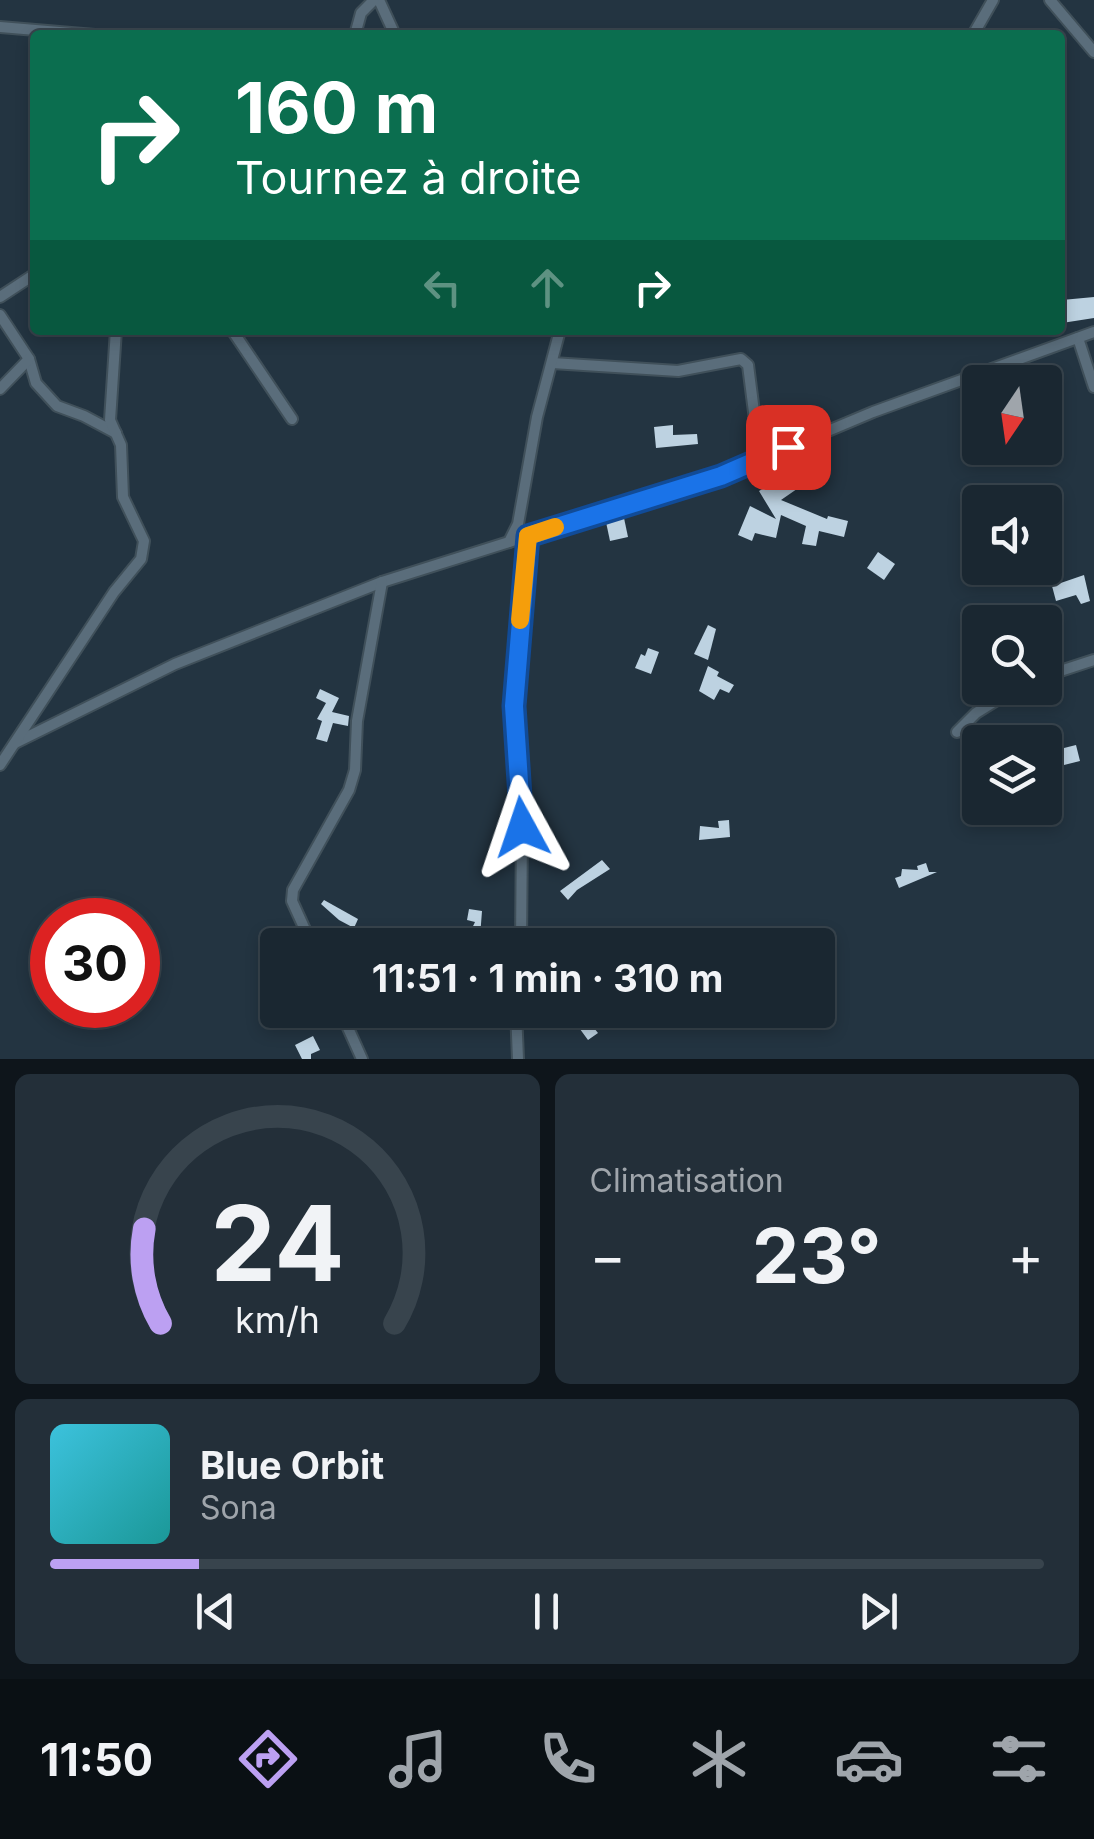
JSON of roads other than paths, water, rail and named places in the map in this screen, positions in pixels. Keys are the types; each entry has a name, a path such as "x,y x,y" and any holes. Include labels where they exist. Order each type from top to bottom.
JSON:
{"street":[{"path":"356,30 361,13 377,0 392,30"},
{"path":"975,30 993,0"},
{"path":"1050,0 1094,52"},
{"path":"0,27 30,31"},
{"path":"0,297 30,277"},
{"path":"0,315 29,360 36,383 57,406 116,433"},
{"path":"15,743 175,664 382,582 721,476 873,412 1094,332"},
{"path":"0,765 114,592 141,559 144,541 123,496 122,445 110,420 116,335"},
{"path":"235,335 292,419"},
{"path":"510,542 518,524 537,417 559,335"},
{"path":"1078,338 1094,387"},
{"path":"0,389 29,360"},
{"path":"552,363 678,371 741,360 748,365 760,459"},
{"path":"521,928 522,827 514,706 528,536"},
{"path":"304,928 292,901 293,890 352,780 357,720 382,582"},
{"path":"1062,670 1094,660"},
{"path":"957,732 989,705"},
{"path":"348,1028 362,1059"},
{"path":"517,1028 518,1059"}]}
